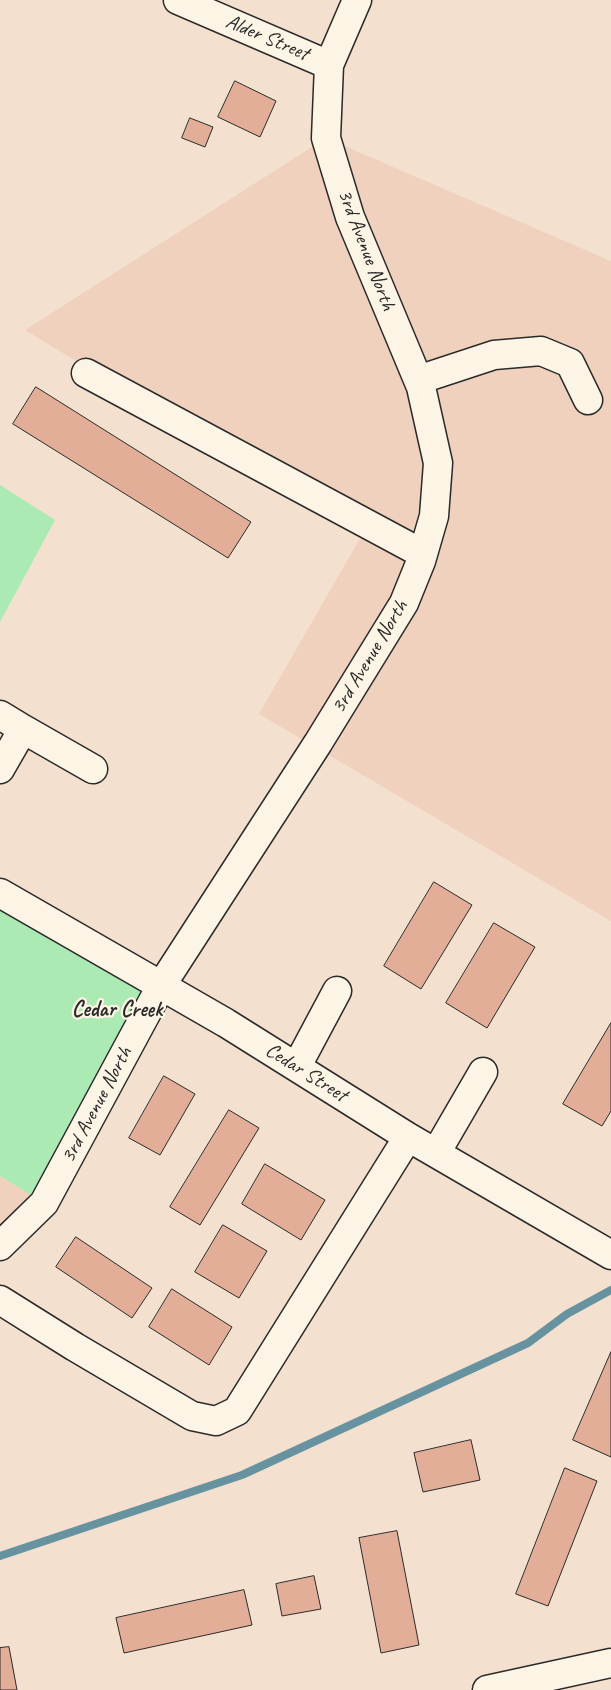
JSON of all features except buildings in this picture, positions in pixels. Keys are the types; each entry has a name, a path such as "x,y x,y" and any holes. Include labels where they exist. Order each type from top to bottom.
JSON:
{"street":[{"name":"Alder Street","path":"178,0 329,65"},
{"name":"3rd Avenue North","path":"0,1246 44,1203 161,986 318,743 404,603 423,554 434,516 438,462 421,387 350,217 326,138 329,65 357,0"},
{"path":"418,380 494,355 541,351 570,363 588,400"},
{"path":"86,373 423,554"},
{"path":"0,715 92,769"},
{"path":"0,769 23,729"},
{"name":"Cedar Street","path":"0,893 297,1066 408,1137 611,1255"},
{"path":"297,1066 337,992"},
{"path":"436,1153 483,1072"},
{"path":"0,1300 192,1416 216,1421 237,1411 408,1137"},
{"path":"487,1690 525,1686 611,1663"}],"shaded area":[{"path":"326,138 611,261 611,921 259,714 362,535 25,330"},
{"path":"0,1176 44,1203 0,1246"}],"green space":[{"path":"0,485 55,520 0,622"},
{"path":"0,893 161,986 44,1203 0,1176"}],"waterway":[{"path":"0,1556 242,1475 528,1343 567,1314 611,1290"}],"district":[{"name":"Cedar Creek","path":"117,1010"}]}
